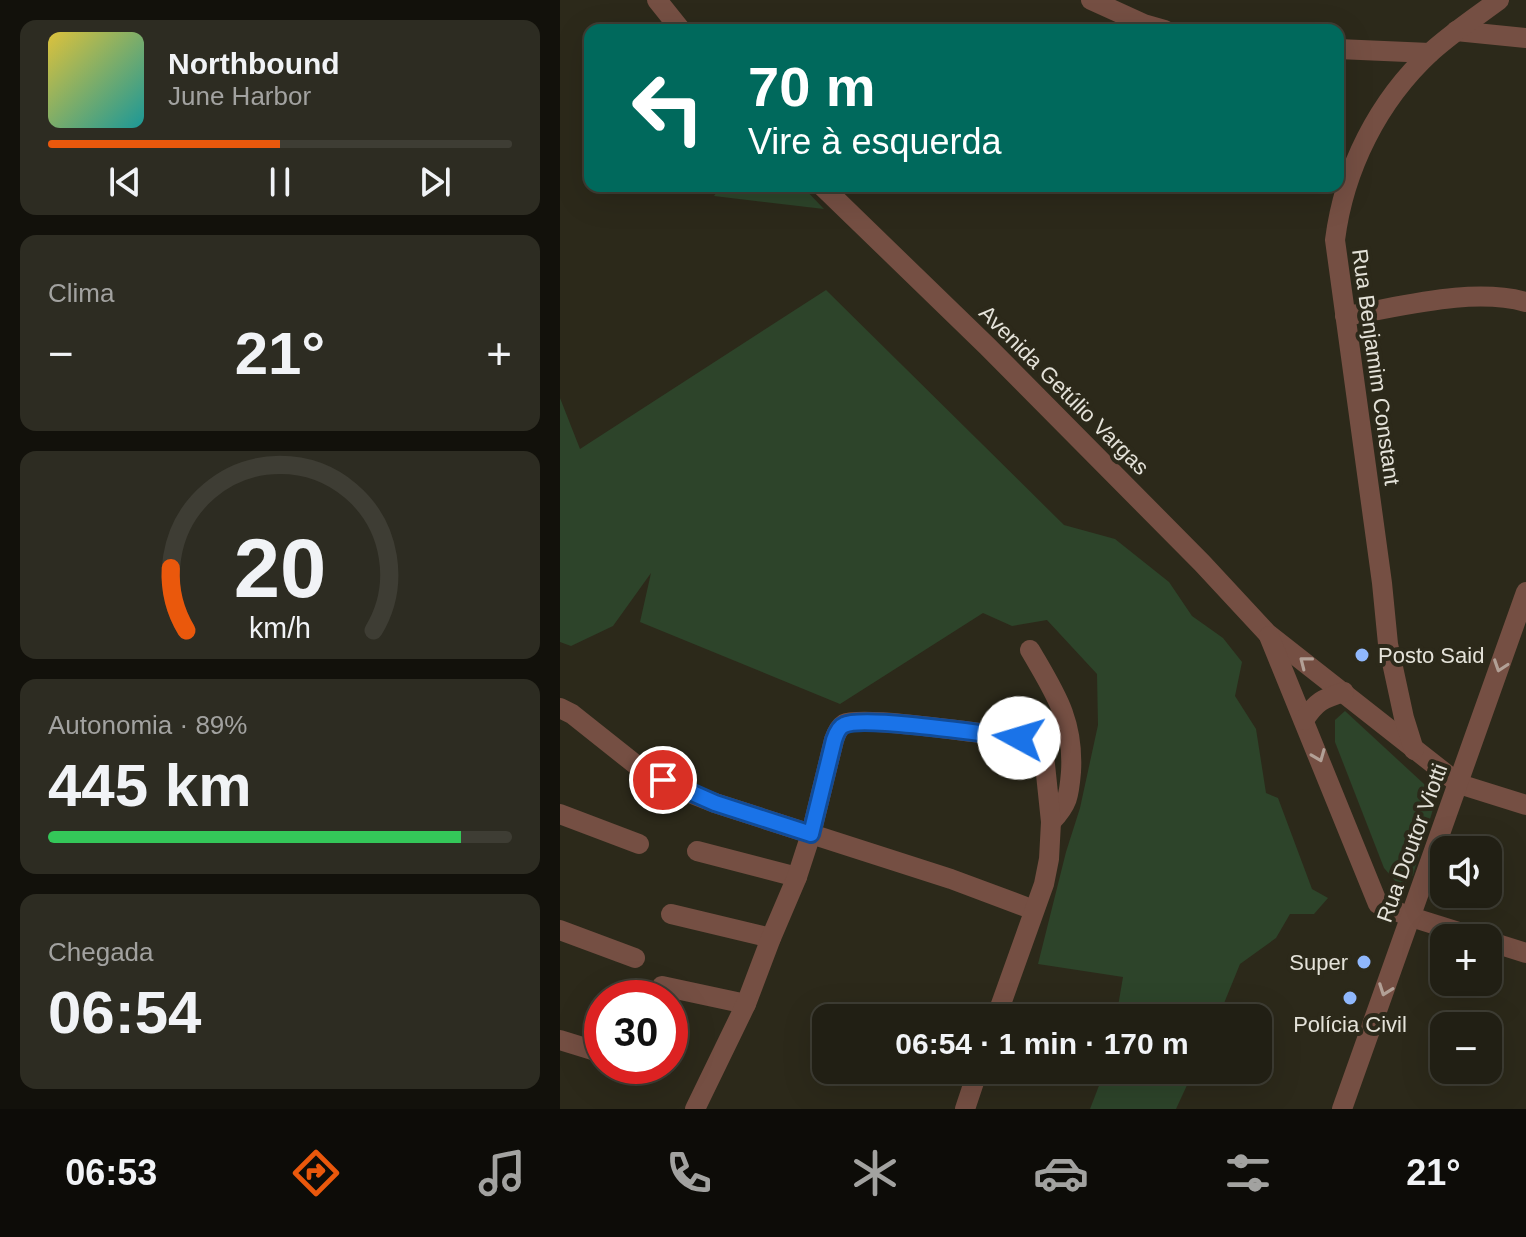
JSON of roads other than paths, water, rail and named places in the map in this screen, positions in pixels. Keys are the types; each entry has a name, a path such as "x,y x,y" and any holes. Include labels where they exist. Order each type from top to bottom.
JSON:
{"street":[{"path":"1091,0 1144,24"},
{"name":"Rua Benjamim Constant","path":"1414,750 1388,644 1335,240 1347,184 1368,133 1400,85 1430,53 1499,0"},
{"path":"666,4 678,24"},
{"path":"1456,31 1526,38"},
{"path":"1344,49 1430,53"},
{"name":"Avenida Getúlio Vargas","path":"828,192 998,356 1267,633"},
{"path":"1345,316 1464,297 1493,296 1526,302"},
{"name":"Rua Doutor Viotti","path":"1342,1109 1526,592"},
{"path":"1267,633 1459,784 1526,805"},
{"path":"1267,633 1378,904 1400,950"},
{"path":"1030,650 1056,695 1070,742 1069,795 1066,804 1051,822"},
{"path":"1304,720 1314,704 1344,692"},
{"path":"560,708 640,768 715,803 951,879 1034,910"},
{"path":"695,1109 746,1004 797,877 834,740 844,725 881,722 1019,738 1037,746 1044,755 1051,822 1047,872 1001,1004"},
{"path":"560,814 639,844"},
{"path":"697,851 797,877"},
{"path":"1378,904 1433,924"},
{"path":"671,914 771,938"},
{"path":"560,930 635,958"},
{"path":"1502,945 1526,953"},
{"path":"688,992 746,1004"},
{"path":"560,1040 584,1047"},
{"path":"965,1109 973,1084"}],"place":[{"name":"Posto Said","path":"1362,655"},
{"name":"Super","path":"1364,962"},
{"name":"Polícia Civil","path":"1350,998"}]}
